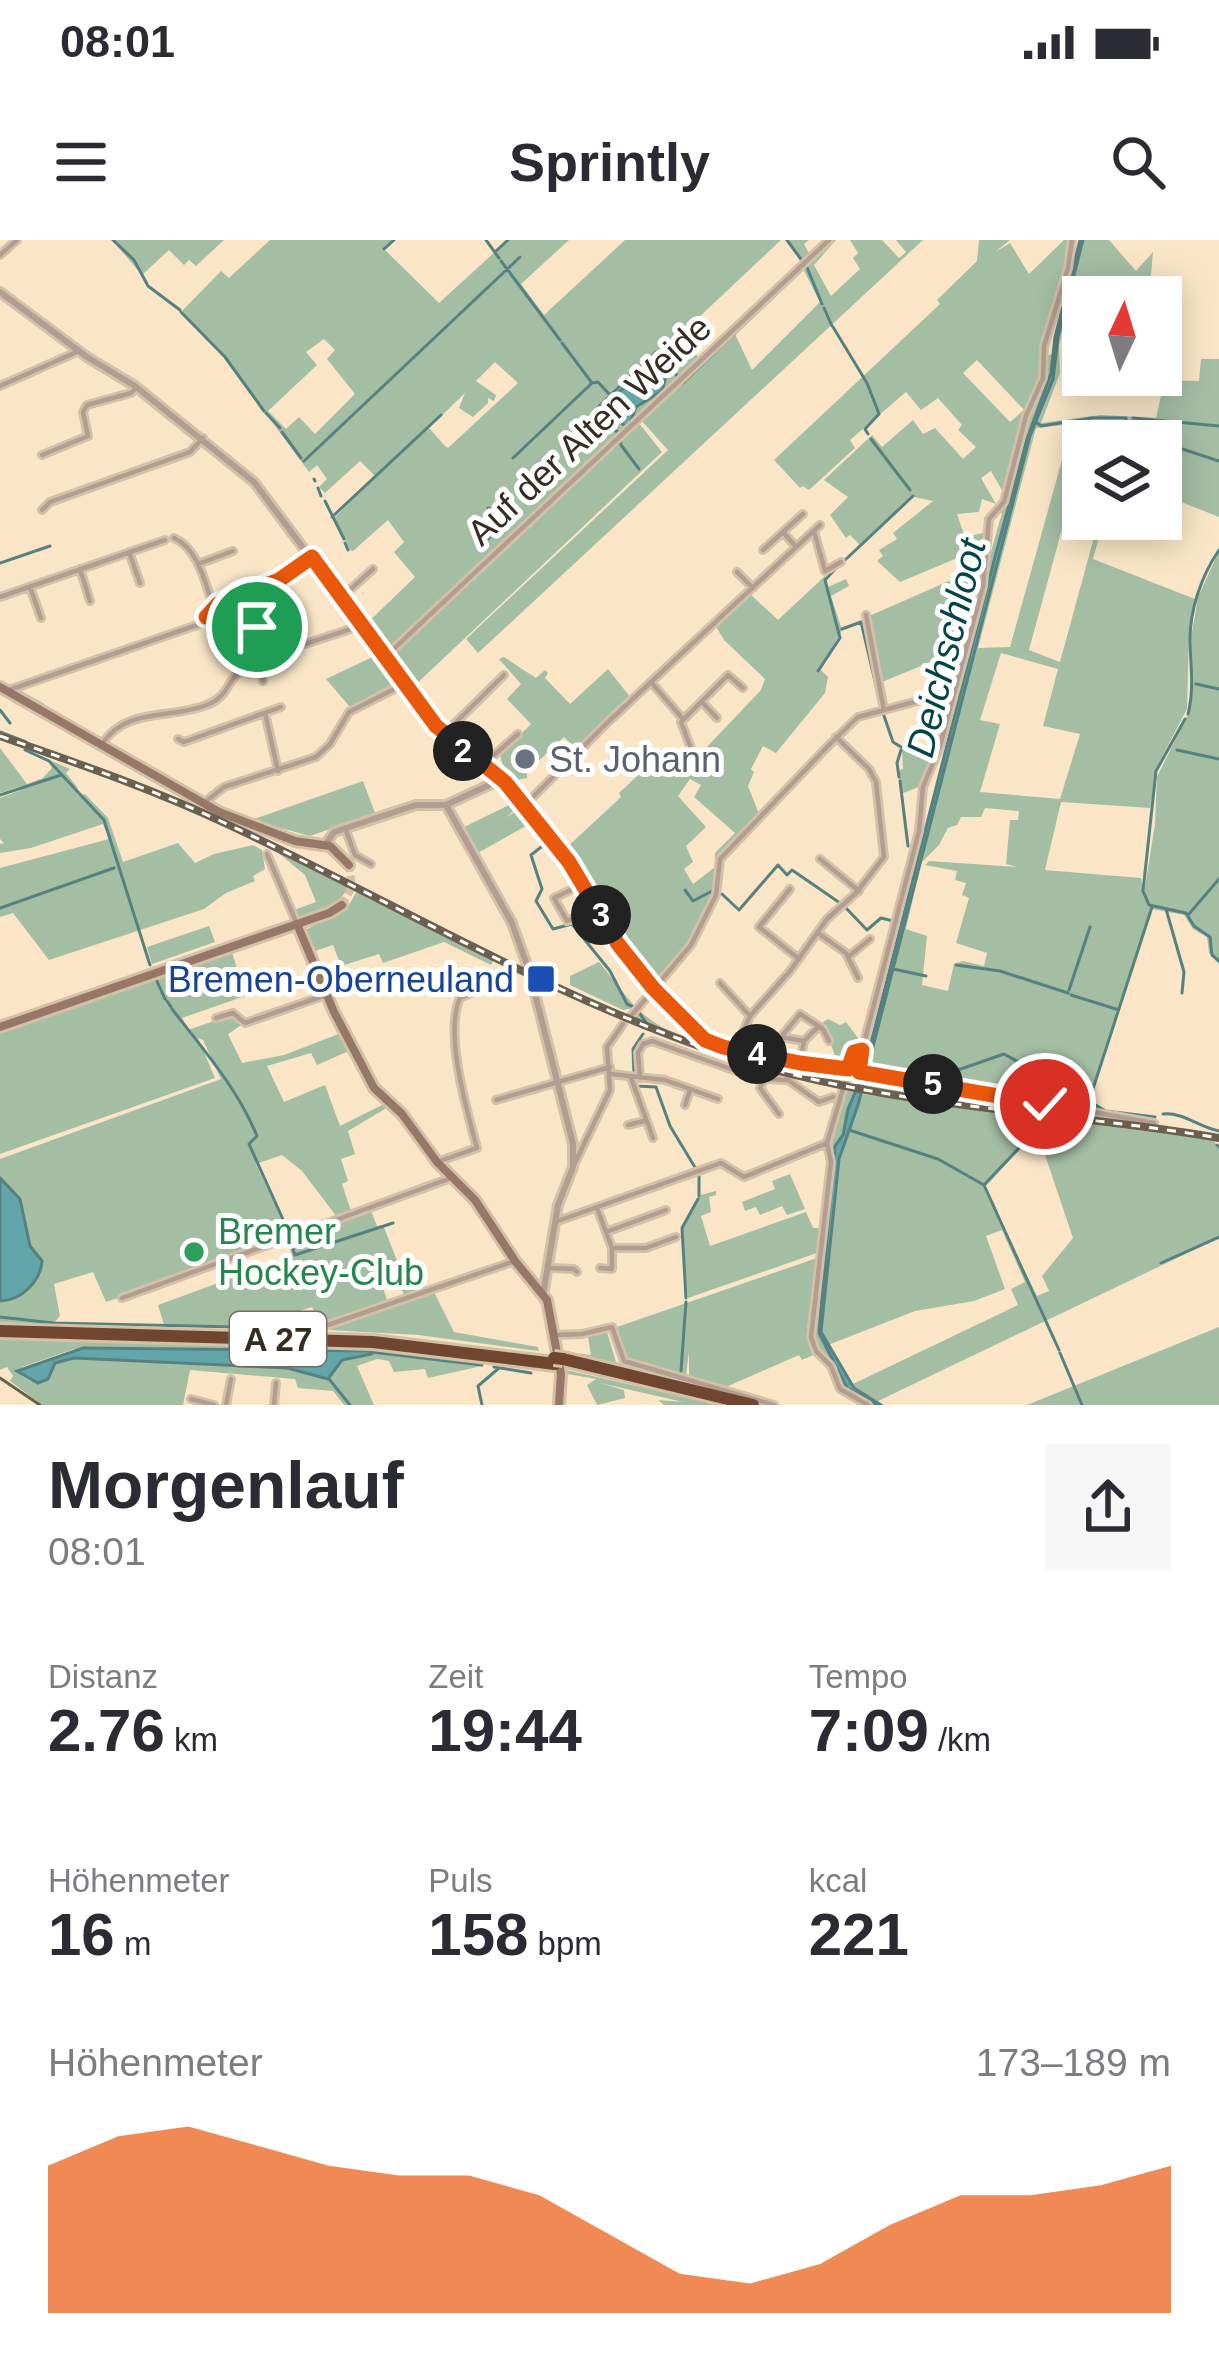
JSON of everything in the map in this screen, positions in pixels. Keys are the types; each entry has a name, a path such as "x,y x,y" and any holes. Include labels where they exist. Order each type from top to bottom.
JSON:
{"highway":[{"name":"A 27","path":"0,1328 373,1342 559,1361 753,1405"},
{"name":"A 27","path":"559,1361 734,1405"}],"main road":[{"path":"3,689 204,804 295,841 325,845 340,852 349,865"},
{"path":"0,1028 342,905"},
{"path":"297,924 326,995 378,1093 402,1114 436,1162 475,1200 543,1295 561,1377 559,1405"}],"street":[{"path":"0,255 17,240"},
{"name":"Auf der Alten Weide","path":"384,658 830,240"},
{"path":"1072,240 1046,340 1049,352 1004,502 989,519 986,572 940,746 923,787 919,831 859,1072 1154,1123"},
{"path":"0,292 78,353 137,387 203,437 260,489 444,734 502,779 584,884 618,944 653,988 705,1040 800,1063 848,1069"},
{"path":"0,386 78,353"},
{"path":"42,455 88,436 83,412 87,405 137,387"},
{"path":"42,510 50,502 190,452 203,437"},
{"path":"763,550 803,514"},
{"path":"524,806 820,525"},
{"path":"814,531 825,571 841,562"},
{"path":"783,532 796,548"},
{"path":"174,538 185,543 197,564 214,608"},
{"path":"0,597 165,540"},
{"path":"197,564 233,551"},
{"path":"129,552 140,583"},
{"path":"3,689 200,624 214,608 279,580 312,557"},
{"path":"80,569 90,601"},
{"path":"341,598 373,569"},
{"path":"737,572 753,588"},
{"path":"30,587 41,618"},
{"path":"866,615 884,710"},
{"path":"206,617 220,616 234,634 257,627"},
{"path":"298,631 305,644 360,626"},
{"path":"102,744 112,728 129,721 211,704 243,667 260,664 263,681"},
{"path":"444,734 504,675"},
{"path":"692,751 683,719 728,675 743,688"},
{"path":"651,682 683,719"},
{"path":"204,804 224,787 323,753 349,712 404,684"},
{"path":"631,1016 691,945 716,895 720,860 836,737 858,717 953,691"},
{"path":"702,702 717,718"},
{"path":"178,740 184,742 281,707"},
{"path":"265,713 278,771"},
{"path":"482,766 518,734"},
{"path":"735,1049 750,1016 827,919 859,890 884,857 878,791 869,769 836,737"},
{"path":"325,845 329,835 345,828 416,805 446,805 502,779"},
{"path":"446,805 512,923 527,965"},
{"path":"345,828 355,855 371,864"},
{"path":"267,854 297,924"},
{"path":"820,859 859,890"},
{"path":"584,884 553,898 555,904 567,921 597,909"},
{"path":"790,889 759,927 799,959"},
{"path":"818,934 848,957 857,977"},
{"path":"848,957 870,939"},
{"path":"436,1162 477,1148 455,1033 459,995 506,976"},
{"path":"532,982 572,1133 573,1167"},
{"path":"720,983 750,1016"},
{"path":"216,1018 233,1013 244,1023 326,995"},
{"path":"804,1041 781,1037 800,1014 829,1041"},
{"path":"543,1295 555,1222 573,1167 610,1090 609,1040 623,1024"},
{"path":"800,1063 804,1041 819,1027"},
{"path":"640,1078 638,1053 643,1043 652,1041 764,1080 788,1080 819,1102 833,1096"},
{"path":"862,1050 854,1052 827,1143 831,1162 811,1336 816,1351 831,1366 836,1384 868,1405"},
{"path":"496,1100 557,1079 610,1070 631,1078 664,1079 718,1100"},
{"path":"631,1078 653,1138"},
{"path":"764,1080 760,1088 779,1114"},
{"path":"685,1105 690,1090"},
{"path":"628,1125 644,1120"},
{"path":"555,1222 721,1163 744,1177 827,1143"},
{"path":"122,1298 451,1178"},
{"path":"597,1208 612,1248 612,1269 600,1268"},
{"path":"606,1232 666,1210"},
{"path":"612,1248 646,1248 676,1237"},
{"path":"322,1327 515,1261"},
{"path":"548,1268 577,1272"},
{"path":"554,1335 612,1327 624,1361 774,1405"},
{"path":"226,1405 231,1379"},
{"path":"274,1405 276,1383"},
{"path":"191,1399 214,1405"}],"green space":[{"path":"112,240 224,240 196,266 189,260 184,265 169,250 142,275"},
{"path":"270,240 394,240 385,250 439,303 508,240 569,240 521,284 544,315 625,240 781,240 680,335 700,359 802,263 785,240 809,240 804,244 810,255 826,240 836,240 814,265 831,296 860,269 850,240 882,240 899,258 906,252 896,240 923,240 478,653 466,639 668,450 640,419 662,452 411,689 363,627 415,577 394,552 404,542 388,520 350,550 334,518 376,477 360,461 325,493 319,487 327,479 317,465 309,472 224,357 182,311 221,271 229,278","holes":["803,269 820,302 752,370 735,334","324,339 335,350 327,359 355,394 315,434 299,417 286,429 268,411 317,365 306,352","495,362 518,383 448,448 429,428 465,393 459,408 473,417 488,398 494,401 496,395 476,381"]},
{"path":"979,240 1010,240 995,252 1010,243 1029,274 1064,240 1070,240 1045,341 1041,378 1025,410 1003,492 991,471 981,478 996,504 982,499 979,512 957,514 965,537 987,532 986,546 900,582 877,561 883,556 879,550 897,539 893,533 933,501 914,497 860,545 850,535 846,538 830,515 848,497 824,480 872,435 882,447 913,420 923,434 935,428 963,459 976,447 958,430 962,425 938,398 921,410 906,392 850,440 855,448 809,490 800,488 774,460 940,304 937,300 977,261","holes":["977,360 1024,410 1010,422 963,373"]},
{"path":"1083,240 1109,240 1136,271 1153,252 1151,276 1074,276"},
{"path":"1062,321 1060,373 1041,423 1062,420 1062,425 1036,428 978,648 1010,647 1062,460 1062,529 1029,650 1060,662 1093,540 1098,540 1093,559 1195,599 1189,635 1187,709 1156,768 1150,808 1061,802 1045,870 1141,878 1144,893 1157,777 1191,708 1191,638 1198,597 1219,551 1219,964 1209,953 1207,937 1193,929 1184,915 1152,909 1088,1101 1105,1111 1152,1120 866,1071 1030,436 1053,379","holes":["1001,653 1058,669 1043,726 1080,734 1060,799 980,792 1000,724 980,720","985,808 1019,811 1018,820 1010,820 1006,864 1017,867 929,861 925,865 957,871 955,880 966,883 962,895 969,898 956,943 987,953 984,966 954,964 948,991 922,985 927,936 906,929 921,863 948,828 961,817 981,817"]},
{"path":"1053,353 969,651 1002,513 998,511 1048,356"},
{"path":"1201,359 1219,359 1219,517 1182,502 1182,420 1064,420 1101,415 1156,418 1161,396 1182,396 1182,381 1199,381"},
{"path":"983,566 962,649 882,682 867,617"},
{"path":"825,576 828,587 846,579 849,586 831,596 842,630 821,670 828,677 825,693 776,753 763,746 748,786 759,814 715,864 715,853 735,833 694,797 701,785 690,779 678,796 706,827 686,846 693,862 684,869 693,884 715,867 715,881 697,931 676,961 653,982 615,936 563,851 663,752 685,770 761,690 765,679 715,625 749,593 778,620"},
{"path":"379,654 396,682 350,707 326,679"},
{"path":"504,657 536,678 545,670 545,678 570,704 608,669 631,698 577,750 564,737 527,772 527,778 515,780 504,771 500,755 531,724 507,699 521,684 499,659"},
{"path":"0,748 27,784 52,768 47,759 70,769 66,773 75,790 108,818 123,862 178,843 195,863 253,845 262,850 265,869 253,876 255,881 204,909 49,960 13,913 0,917 0,868 109,839 103,824 0,853 4,843 0,839 0,798 21,790 0,793"},
{"path":"937,748 921,786 901,794 902,750"},
{"path":"363,781 375,813 310,836 251,820"},
{"path":"513,803 516,809 506,817 522,808 533,822 476,854 462,828"},
{"path":"276,851 348,887 328,908 297,916 294,910 316,902 305,875"},
{"path":"357,891 494,960 491,965 444,942 383,963 379,954 341,966 333,945 312,952 305,930 346,910"},
{"path":"209,926 215,942 152,964 147,947"},
{"path":"231,949 239,975 248,973 254,993 182,1018 188,1030 234,1014 243,1024 228,1034 242,1063 284,1055 341,1033 351,1050 317,1065 311,1053 267,1066 284,1102 325,1085 340,1126 386,1103 390,1106 348,1131 355,1154 341,1159 348,1181 342,1184 352,1214 291,1236 337,1217 302,1171 282,1155 256,1164 283,1222 244,1239 248,1252 106,1302 93,1272 54,1284 60,1316 52,1325 0,1322 0,1159 221,1079 198,1038 215,1078 0,1154 0,1029"},
{"path":"599,962 634,1008 623,1010 570,985 570,976"},
{"path":"638,1009 656,1024 706,1045 844,1070 843,1084 762,1064 683,1038 631,1018"},
{"path":"828,1019 840,1025 846,1022 861,1042 845,1066 839,1067 823,1022"},
{"path":"865,1074 1104,1116 862,1087"},
{"path":"844,1090 858,1093 836,1144 823,1291 840,1154 861,1094 1213,1140 1219,1148 1219,1238 878,1401 883,1405 871,1405 843,1391 812,1337 832,1163 829,1142","holes":["1037,1131 1073,1238 1042,1276 1049,1291 1037,1296 984,1188","1002,1230 1025,1282 1011,1289 1018,1305 853,1384 828,1345 915,1311 974,1301 1005,1289 986,1236"]},
{"path":"790,1174 805,1209 787,1215 782,1206 760,1215 756,1207 745,1211 742,1202 775,1189 772,1181"},
{"path":"716,1191 709,1197 711,1212 701,1216 710,1246 806,1212 813,1228 821,1228 817,1253 688,1298 681,1227 701,1195"},
{"path":"371,1211 377,1226 383,1225 398,1263 379,1275 387,1300 404,1295 399,1282 409,1278 416,1293 323,1324 312,1307 254,1326 164,1325 158,1305 292,1256 288,1240"},
{"path":"817,1258 810,1338 816,1354 802,1360 799,1355 726,1387 689,1377 689,1352 686,1375 625,1359 614,1328"},
{"path":"434,1292 454,1332 538,1347 539,1351 418,1335 328,1330"},
{"path":"1219,1327 1219,1405 1027,1405"},
{"path":"607,1332 616,1362 685,1381 564,1356 567,1352 591,1355 588,1337"},
{"path":"0,1335 381,1346 557,1370 483,1360 482,1366 428,1378 425,1369 394,1372 389,1361 377,1359 357,1366 374,1405 344,1405 333,1391 298,1388 295,1379 190,1370 183,1405 42,1405 10,1381 13,1376 7,1367 0,1370","holes":["97,1347 369,1351 342,1360 328,1379 287,1368 74,1358 55,1363 44,1381 19,1374 22,1367 74,1349"]},
{"path":"562,1369 720,1405 664,1405 658,1400 683,1402 600,1383 624,1390 625,1398 597,1405 587,1385 596,1379 562,1373"}],"water":[{"path":"1080,240 1083,240 1074,276"},
{"path":"1062,310 1053,379 1030,436 858,1105 839,1159 821,1332 854,1388 878,1405 847,1388 819,1333 835,1146 863,1074 996,553 1026,442 1051,373"},
{"path":"654,362 667,372 662,391 636,407 625,426 606,403"},
{"path":"0,1178 20,1199 30,1246 42,1261 28,1288 0,1301"},
{"path":"83,1348 371,1354 342,1360 328,1379 287,1368 74,1358 55,1363 48,1379 38,1383 17,1371"}],"waterway":[{"path":"113,240 134,260 147,284"},
{"path":"384,249 394,240"},
{"path":"486,240 499,258"},
{"path":"496,251 508,240"},
{"path":"787,240 803,262"},
{"path":"811,261 822,250"},
{"path":"304,461 520,257"},
{"path":"501,261 560,340"},
{"path":"806,265 822,304"},
{"path":"683,383 802,269"},
{"path":"148,286 180,310"},
{"path":"824,308 832,326"},
{"path":"181,312 225,357 264,411"},
{"path":"833,327 867,383 879,414 865,429 868,434"},
{"path":"562,343 592,383 598,382 609,394"},
{"path":"639,469 621,445 619,432 602,427 599,406 656,352 679,378"},
{"path":"88,361 110,374"},
{"path":"513,458 592,383"},
{"path":"266,413 280,428"},
{"path":"332,517 441,415"},
{"path":"1133,418 1219,426"},
{"path":"1079,420 1126,420"},
{"path":"1036,422 1041,426 1062,423"},
{"path":"282,432 301,458"},
{"path":"871,439 910,490"},
{"path":"1182,449 1219,461"},
{"path":"318,488 321,496"},
{"path":"844,561 913,496"},
{"path":"325,501 344,539"},
{"path":"487,540 500,526 503,512 488,508"},
{"path":"345,543 348,550"},
{"path":"0,563 50,546"},
{"path":"1188,714 1194,607 1219,550"},
{"path":"818,671 840,638 825,580 839,565"},
{"path":"842,629 861,622 881,707"},
{"path":"359,629 399,683"},
{"path":"0,682 9,686"},
{"path":"1196,684 1219,689"},
{"path":"403,687 462,755"},
{"path":"14,689 43,705"},
{"path":"0,710 10,723"},
{"name":"Deichschloot","path":"883,713 893,742 901,747"},
{"path":"1185,719 1156,771 1143,891 1149,905 1186,913 1210,937 1212,955 1219,961"},
{"path":"0,732 26,742"},
{"path":"25,750 49,761 104,820 150,965"},
{"name":"Deichschloot","path":"899,777 901,750"},
{"path":"1177,750 1219,759"},
{"path":"464,757 492,776"},
{"path":"0,795 61,775"},
{"path":"900,781 908,846"},
{"path":"525,811 541,832"},
{"path":"544,835 545,844 531,855 542,889 536,901 553,929 572,924 610,971 627,1004 634,1007"},
{"path":"722,894 739,910 778,865 787,875 792,870 840,903"},
{"path":"0,908 114,868"},
{"path":"1189,914 1219,879"},
{"path":"685,890 693,901 712,891"},
{"path":"845,907 867,930 881,918 893,921"},
{"path":"1090,1098 1152,907"},
{"path":"1166,909 1184,972 1182,993"},
{"path":"1069,990 1090,927"},
{"path":"956,965 1000,971 1068,993"},
{"path":"893,969 926,976"},
{"path":"155,977 165,999"},
{"path":"1071,995 1116,1009"},
{"path":"167,1001 171,1007"},
{"path":"172,1009 249,1119 257,1136 249,1144 286,1226"},
{"path":"638,1011 647,1024"},
{"path":"634,1074 633,1049 643,1034"},
{"path":"872,1070 932,1079 1004,1054 1106,1111 1155,1117"},
{"path":"635,1082 636,1086 656,1087 670,1126 696,1169"},
{"path":"1163,1114 1219,1131"},
{"path":"984,1185 1036,1130 1034,1118"},
{"path":"849,1130 938,1159 984,1185 1059,1350"},
{"path":"699,1175 699,1196"},
{"path":"686,1298 682,1228 698,1199"},
{"path":"290,1241 295,1255 393,1223"},
{"path":"1161,1263 1219,1237"},
{"path":"681,1371 686,1302"},
{"path":"0,1317 53,1323 237,1327"},
{"path":"371,1352 482,1365"},
{"path":"1060,1353 1082,1405"},
{"path":"494,1367 531,1373"},
{"path":"482,1405 478,1386 499,1368"},
{"path":"329,1379 350,1405"}],"tunnel":[{"path":"342,905 352,887 349,865"}],"tram line":[{"path":"0,1378 40,1405"}],"railway":[{"path":"0,736 201,812 598,1006 725,1055 785,1073 908,1097 1219,1138"}],"place":[{"name":"St. Johann","path":"525,759"},
{"name":"Bremen-Oberneuland","path":"541,979"},
{"name":"Bremer Hockey-Club","path":"194,1252"}],"route":[{"path":"257,627 234,634 220,616 206,617 218,604 279,580 312,557 436,726 505,782 569,862 618,944 711,1044 848,1069 854,1052 862,1050 859,1072 1045,1104"}]}
